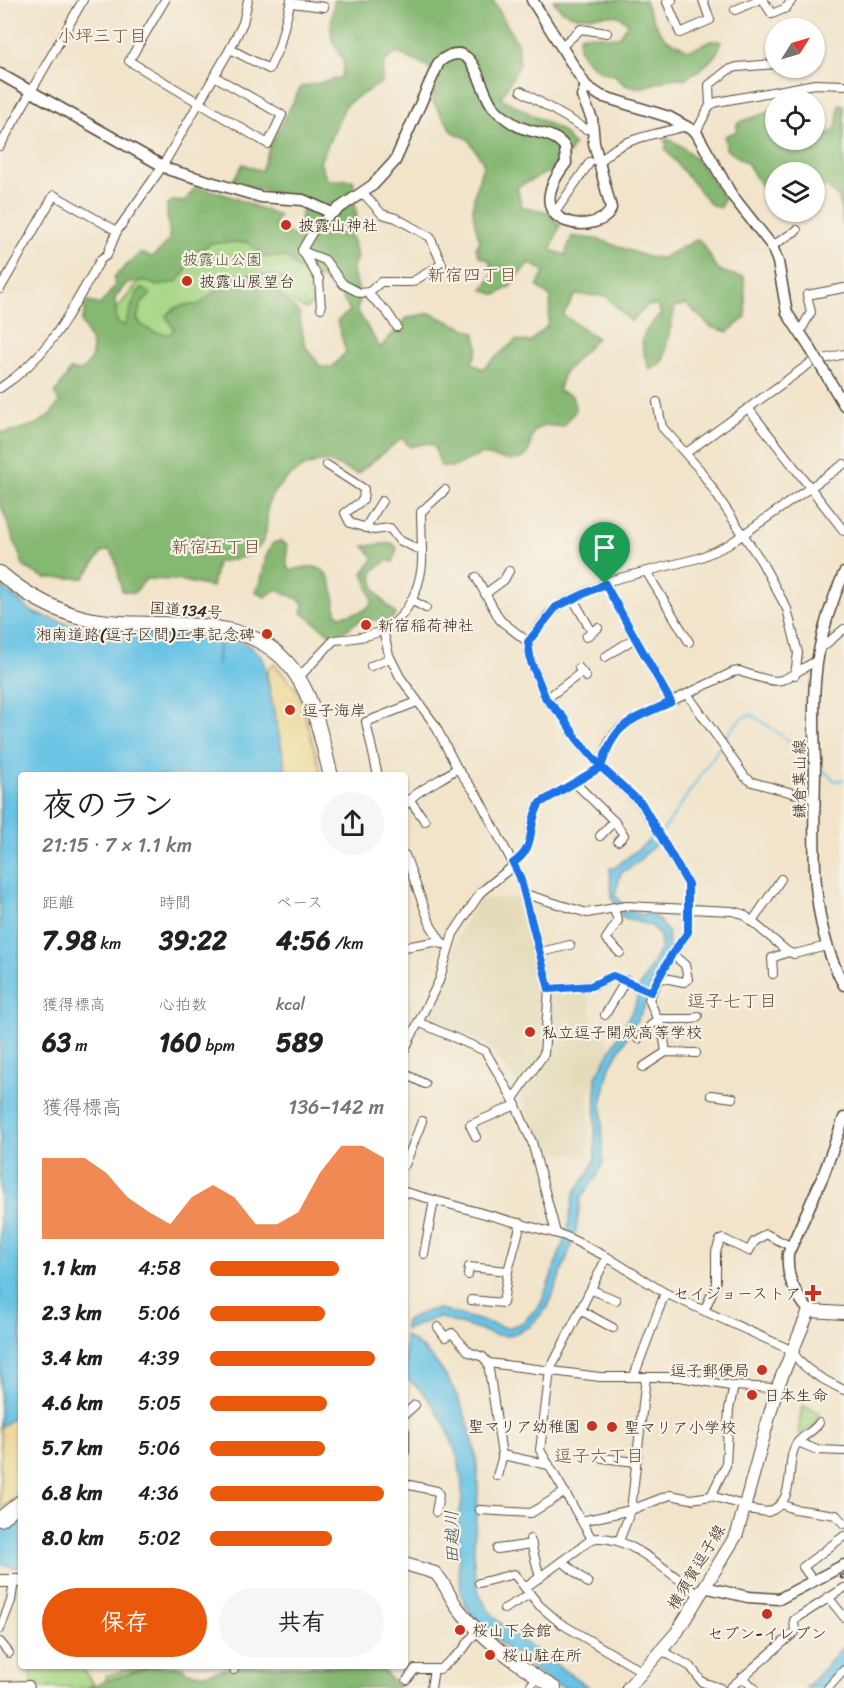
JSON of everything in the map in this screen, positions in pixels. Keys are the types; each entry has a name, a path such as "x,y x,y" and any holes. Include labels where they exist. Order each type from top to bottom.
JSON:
{"highway":[{"name":"国道134号","path":"0,573 42,602 84,618 227,629 263,643 281,657 302,683 330,772"},
{"path":"0,1519 18,1504"}],"main road":[{"path":"809,1311 844,1313"},
{"name":"横須賀逗子線","path":"628,1688 663,1651 732,1544 746,1507 777,1389 809,1311"},
{"path":"408,1565 435,1573 457,1607 478,1629 537,1677 555,1688"},
{"path":"0,1581 18,1581"}],"street":[{"path":"0,146 83,0"},
{"path":"165,0 129,62 268,144 282,115 214,76"},
{"path":"0,388 43,353 101,259 104,247 110,244 162,167 231,49 243,23 248,0"},
{"path":"532,0 586,86 601,96 669,117 691,129 731,194 772,246 778,262 784,304 844,405"},
{"path":"672,0 667,2 680,33 710,20 703,0"},
{"path":"735,10 760,0 772,14 790,6 792,0"},
{"path":"231,49 269,69 279,47 291,2 324,7"},
{"path":"562,46 581,29 607,33"},
{"path":"321,308 319,279 302,251 302,246 313,231 332,213 378,181 401,152 439,62 449,56 460,55 473,63 489,100 498,111 517,126 555,137 565,147 567,158 552,182 548,196 548,203 554,214 567,221 595,223 609,215 609,201 595,164 593,128 582,96 586,86"},
{"path":"710,105 709,85 722,74 737,67 765,65"},
{"path":"0,74 162,167 261,197 303,200 332,213"},
{"path":"554,214 595,164 609,152 621,145 691,129 710,105 815,84 844,85"},
{"path":"520,90 586,129 593,128"},
{"path":"302,251 325,260 348,288 360,293 367,293 381,282 411,282 442,264 430,237 396,218 382,214 362,192"},
{"path":"0,289 54,195 117,231"},
{"path":"772,246 797,230"},
{"path":"800,332 811,312 807,296 844,288"},
{"path":"367,293 387,312 397,327"},
{"path":"686,453 812,362 844,354"},
{"path":"657,402 662,427 686,453 744,534 787,609 798,653 795,675"},
{"path":"748,408 844,531"},
{"path":"528,642 548,615 573,599 605,584 699,558 744,534 844,464"},
{"path":"327,465 364,489 363,500 345,513 350,523 374,530 390,528 399,540 422,551"},
{"path":"302,674 334,640 352,639 383,630 405,610 420,580 421,512 445,490"},
{"path":"365,528 382,501"},
{"path":"646,571 689,642"},
{"path":"485,594 504,580 509,572"},
{"name":"鎌倉葉山線","path":"844,573 830,609 818,655 813,719 816,886 827,946 844,985"},
{"path":"476,577 500,620 528,642 531,662 546,699 563,717 577,739 601,767 642,804 688,884 688,932 650,991 649,999 663,1033 666,1052"},
{"path":"605,584 671,702"},
{"path":"573,599 592,632"},
{"path":"411,600 426,608"},
{"path":"408,1043 439,981 445,944 487,886 527,850 540,803 601,767 610,739 619,729 634,719 733,672 739,671 774,683 795,675 844,629"},
{"path":"383,630 390,658 417,702 435,724 457,768 477,795 520,877 549,989 544,1054 515,1102 470,1125 476,1137"},
{"path":"605,657 635,638"},
{"path":"371,666 390,658"},
{"path":"546,699 582,672"},
{"path":"688,695 745,777 752,782 815,799"},
{"path":"377,772 366,722 417,702"},
{"path":"408,801 457,768"},
{"path":"575,783 614,821 624,835 618,841"},
{"path":"408,803 425,821"},
{"path":"600,836 614,821"},
{"path":"408,863 431,926 445,944"},
{"path":"752,922 781,879"},
{"path":"525,894 587,913 626,906 649,909 689,908 732,911 743,914 788,952 794,954 827,946"},
{"path":"614,907 618,921 606,939 620,953"},
{"path":"408,946 434,942 445,944"},
{"path":"541,952 570,945"},
{"path":"773,974 772,958 788,952"},
{"path":"659,977 684,982 688,979 685,965 672,954"},
{"path":"549,989 591,986 613,976 650,991"},
{"path":"605,1015 626,980"},
{"path":"638,1039 657,1019 693,1019 699,1016"},
{"path":"418,1022 484,1051 515,1102 532,1142 556,1233"},
{"path":"643,1067 666,1052 696,1053"},
{"path":"408,1076 425,1084"},
{"path":"711,1095 733,1098"},
{"path":"809,1311 788,1276 790,1246 824,1176 844,1118"},
{"path":"408,1158 422,1121"},
{"path":"408,1193 575,1240 665,1293 793,1351 795,1358 844,1390"},
{"path":"424,1254 435,1200"},
{"path":"471,1300 503,1303 508,1271 521,1223"},
{"path":"704,1311 716,1284 716,1252 720,1240 723,1239 749,1251 754,1242 766,1234 790,1246"},
{"path":"592,1539 540,1450 550,1370 582,1311 607,1257"},
{"path":"468,1275 469,1267 508,1271"},
{"path":"592,1290 616,1300"},
{"path":"634,1376 665,1293"},
{"path":"582,1311 614,1328"},
{"path":"438,1327 446,1337 452,1333 469,1352 483,1357 488,1363 503,1455 497,1476"},
{"path":"488,1363 600,1377 680,1377 734,1386 777,1389"},
{"path":"620,1540 631,1510 646,1377"},
{"path":"711,1496 726,1465 729,1409 734,1386"},
{"path":"408,1412 415,1406"},
{"path":"582,1521 631,1510 670,1495 691,1499 711,1496 768,1512 781,1504 789,1485 798,1442 819,1423"},
{"path":"798,1442 817,1450 844,1450"},
{"path":"503,1455 549,1465"},
{"path":"602,1458 636,1462"},
{"path":"408,1485 437,1491 439,1495 436,1512"},
{"path":"480,1510 531,1513 565,1492"},
{"path":"781,1504 794,1509 836,1515 844,1524"},
{"path":"814,1582 803,1567 844,1536"},
{"path":"504,1609 562,1561 592,1539 600,1537 620,1540 701,1591 774,1600 844,1565"},
{"path":"497,1549 531,1541 540,1578"},
{"path":"562,1561 588,1583"},
{"path":"479,1583 514,1574 527,1591 560,1623 643,1672"},
{"path":"0,1629 18,1581"},
{"path":"730,1688 795,1632 794,1620 844,1588"},
{"path":"828,1598 844,1617"},
{"path":"407,1680 415,1669 440,1668 462,1651 478,1629"},
{"path":"0,1642 9,1653"},
{"path":"663,1651 691,1667 702,1682 720,1688"},
{"path":"431,1688 434,1669"},
{"path":"828,1688 844,1670"},
{"path":"529,1688 537,1677"},
{"path":"742,1677 754,1688"},
{"path":"0,1686 29,1685 30,1688"}],"shaded area":[{"name":"私立逗子開成高等学校","path":"523,897 546,991 587,987 592,1020 612,1049 589,1094 590,1157 540,1150 516,1083 487,1044 425,1017 440,989 461,931 478,900"}],"green space":[{"path":"334,0 493,0 517,43 520,64 501,98 562,131 574,145 561,166 517,187 522,207 546,211 560,225 551,250 565,255 572,236 601,240 647,257 662,258 698,239 717,268 744,277 746,317 728,332 711,327 686,304 675,307 663,361 650,370 642,346 648,327 661,314 657,305 647,306 631,322 606,296 575,295 563,315 597,338 564,373 558,391 572,396 576,410 563,427 544,425 535,430 525,457 507,460 482,454 453,467 441,466 434,446 427,443 410,447 402,438 357,474 327,462 309,465 282,482 271,498 263,542 245,556 217,562 212,587 179,580 146,579 134,593 122,591 115,558 109,550 102,552 84,578 45,578 24,567 0,503 0,430 3,433 19,429 42,421 49,416 59,402 55,394 70,370 81,371 91,360 91,343 82,323 87,301 100,305 115,286 114,277 140,253 152,257 167,243 170,232 167,204 173,201 184,202 195,188 206,189 279,215 274,226 302,240 307,230 300,219 305,196 272,193 232,182 243,164 261,171 270,146 301,87 340,78 344,67 343,62 331,35","holes":["397,53 427,66 438,83 431,99 453,132 468,139 484,163 473,202 474,219 480,241 476,248 479,256 489,260 493,274 483,290 496,295 510,287 528,263 545,271 537,286 551,298 548,325 530,342 516,340 482,369 472,363 478,348 475,333 430,313 407,318 380,348 357,310 361,296 352,269 357,257 350,231 357,215 353,180 327,180 320,162 346,104 382,82 384,62","247,242 265,257 286,257 299,270 335,285 350,311 337,321 346,352 332,367 321,367 305,346 299,313 279,294 278,286 283,277 255,274 236,277 198,305 184,305 170,312 166,316 174,329 170,334 151,331 137,319 141,304 151,294 142,288 136,294 125,325 117,323 115,298 126,284 143,280 157,286 176,282 184,274 191,258 211,243"]},
{"path":"553,0 645,0 663,35 686,50 711,41 721,42 712,60 684,79 675,78 648,86 631,87 615,75 601,71 588,62 580,50 579,43 580,36 585,35 619,37 628,24 612,15 582,17 572,15 562,10"},
{"path":"839,104 844,105 844,230 839,198 825,186 825,162 765,162 765,193 748,164 726,149 725,136 737,131 737,124 765,113 765,150 825,150 825,134 833,131 837,124"},
{"path":"668,139 686,150 707,173 724,199 720,208 710,204 665,149 667,145 664,141"},
{"name":"披露山公園","path":"211,223 307,266 317,282 316,302 305,309 253,283 148,352 108,320 154,263"},
{"path":"280,541 287,545 287,566 291,571 314,567 327,574 333,590 336,612 340,616 361,612 371,605 372,599 363,573 374,558 364,546 392,543 397,548 393,562 387,560 373,571 373,578 378,595 396,614 388,623 361,620 342,633 333,636 302,613 304,605 300,600 276,589 265,597 255,591 262,577 269,550 273,543"},
{"path":"802,1406 819,1412 814,1426 802,1434 798,1433"},
{"path":"29,1669 84,1669 94,1686 107,1684 106,1676 130,1669 172,1669 205,1688 32,1688"},
{"path":"143,1669 185,1669 187,1672 205,1674 224,1669 382,1669 399,1688 85,1688"}],"sand":[{"name":"逗子海岸","path":"274,664 298,691 321,772 286,772 267,676 268,668"},
{"path":"18,1414 18,1496 0,1509 0,1427"}],"water":[{"path":"0,586 34,613 68,624 121,631 121,638 123,631 172,633 172,647 174,634 219,636 218,664 220,636 238,639 256,651 263,659 286,772 18,772 18,1414 0,1427"},
{"path":"655,836 660,840 635,864 621,873 615,894 626,910 643,915 646,912 658,919 668,932 669,949 647,994 644,1008 610,1066 602,1099 603,1162 597,1176 581,1197 575,1236 548,1307 529,1327 509,1336 495,1335 438,1317 408,1329 408,1320 427,1311 439,1309 507,1328 522,1323 541,1304 567,1233 574,1193 589,1173 595,1159 596,1077 635,1006 639,988 661,948 660,936 652,926 624,918 612,898 610,868 614,868"},
{"path":"408,1338 422,1348 437,1364 460,1402 468,1423 477,1465 478,1486 474,1546 475,1576 484,1603 491,1614 503,1625 590,1688 563,1687 553,1682 508,1649 469,1611 461,1590 459,1569 459,1514 462,1497 457,1458 442,1419 418,1388 408,1380"},
{"path":"0,1518 18,1523 18,1567 0,1564"},
{"path":"844,1646 844,1666 825,1688 806,1688"}],"waterway":[{"path":"723,742 739,721 753,715 789,741 809,760"},
{"path":"663,831 719,748"},
{"path":"823,770 835,781 844,780"}],"tunnel":[{"path":"312,736 328,733"}],"place":[{"name":"披露山神社","path":"286,225"},
{"name":"披露山展望台","path":"187,281"},
{"name":"新宿稲荷神社","path":"366,625"},
{"name":"湘南道路(逗子区間)工事記念碑","path":"267,634"},
{"name":"逗子海岸","path":"290,710"},
{"name":"私立逗子開成高等学校","path":"530,1032"},
{"name":"セイジョーストア","path":"813,1293"},
{"name":"逗子郵便局","path":"762,1370"},
{"name":"日本生命","path":"752,1395"},
{"name":"聖マリア幼稚園","path":"592,1426"},
{"name":"聖マリア小学校","path":"612,1427"},
{"name":"セブン-イレブン","path":"767,1614"},
{"name":"桜山下会館","path":"460,1630"},
{"name":"桜山駐在所","path":"490,1655"}],"district":[{"name":"小坪三丁目","path":"102,36"},
{"name":"新宿四丁目","path":"472,275"},
{"name":"新宿五丁目","path":"216,547"},
{"name":"逗子七丁目","path":"732,1001"},
{"name":"逗子六丁目","path":"599,1456"}],"route":[{"path":"605,584 556,607 528,642 531,662 544,696 601,767 642,804 688,884 688,932 672,954 651,992 613,976 591,986 549,989 538,937 520,877 513,866 513,863 527,850 536,810 540,803 601,767 610,739 619,729 634,719 671,702 605,584"}],"water label":[{"name":"田越川","path":"452,1537"}]}
